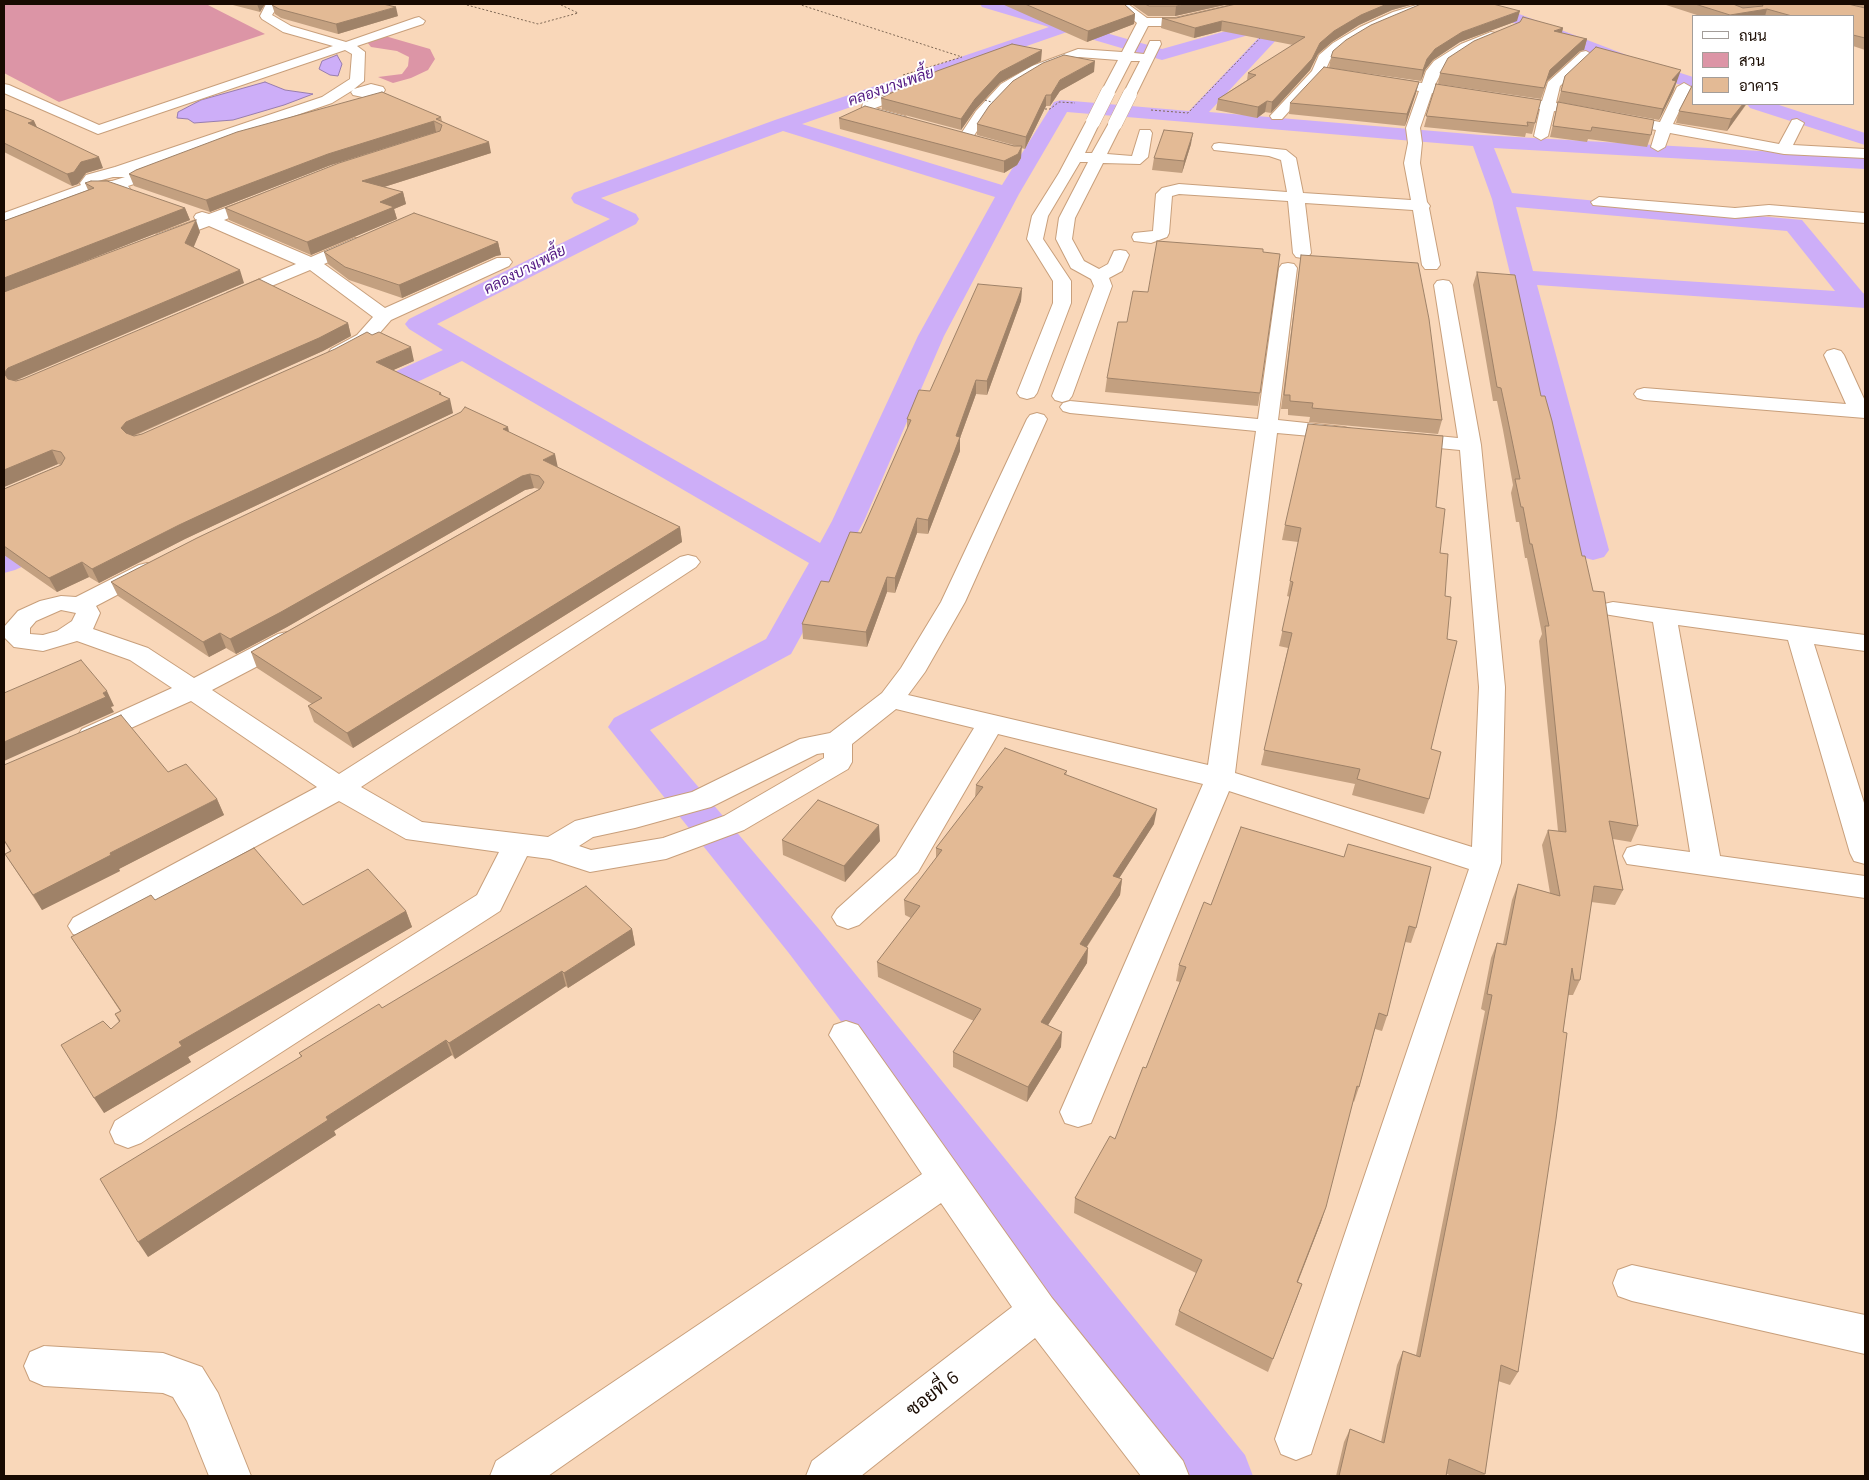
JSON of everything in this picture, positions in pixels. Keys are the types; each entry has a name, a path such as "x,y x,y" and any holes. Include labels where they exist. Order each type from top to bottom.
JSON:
{"street":[{"path":"4,219 117,179 156,157 361,88 359,52 343,45 287,28 266,16 268,7 273,4"},
{"path":"1121,4 1144,22 1164,23 1250,4"},
{"path":"1277,116 1318,72 1324,58 1364,30 1397,15 1432,4"},
{"path":"1154,10 1164,23"},
{"path":"4,88 98,130 418,21"},
{"path":"552,848 585,828 636,818 701,800 810,746 838,740 892,699 912,672 953,602 1025,409 1062,303 1062,281 1035,239 1040,216 1075,157 1144,22"},
{"path":"1025,409 1056,419 1069,412 1066,402 1103,286 1099,276 1077,264 1064,239 1067,218 1159,37 1164,23"},
{"path":"1296,1439 1486,863 1492,687 1470,445 1437,275 1412,163 1414,135 1433,71 1439,64 1466,47 1505,30"},
{"path":"966,137 982,114 1006,87 1038,69 1078,53 1149,56"},
{"path":"1541,136 1553,84 1586,55"},
{"path":"1318,72 1548,106 1784,149 1865,154"},
{"path":"1658,147 1664,126 1684,87"},
{"path":"894,96 868,106 868,111 913,123"},
{"path":"1784,149 1797,123"},
{"path":"948,132 984,142"},
{"path":"1075,157 1135,161 1140,158 1144,133"},
{"path":"1078,1112 1220,778 1267,426 1295,261 1296,197 1288,158 1281,153 1219,147"},
{"path":"117,179 140,195"},
{"path":"1140,237 1151,238 1161,232 1164,194 1178,189 1422,206"},
{"path":"147,244 274,195"},
{"path":"1599,202 1735,213 1769,210 1865,218"},
{"path":"184,210 312,264 384,316"},
{"path":"221,302 373,237"},
{"path":"1099,276 1116,267 1120,255"},
{"path":"322,361 364,339 384,316 503,262"},
{"path":"1834,355 1863,412"},
{"path":"1025,409 1044,392 1066,402 1267,426 1470,445"},
{"path":"1644,394 1863,412"},
{"path":"4,608 16,632 23,641 43,643 66,637 78,618 168,560"},
{"path":"84,926 339,788 688,562"},
{"path":"16,632 55,604 194,689 339,788 416,832 517,846 552,848 590,861 666,848 734,823 838,762 838,740"},
{"path":"1613,609 1865,643"},
{"path":"1664,615 1707,865"},
{"path":"67,746 194,689 306,629"},
{"path":"1798,633 1865,853"},
{"path":"892,699 1220,778 1486,863"},
{"path":"848,917 907,864 991,722"},
{"path":"128,1132 489,903 517,846"},
{"path":"1638,856 1865,888"},
{"path":"846,1035 1038,1311 1168,1476"},
{"path":"512,1476 947,1178"},
{"path":"1632,1283 1865,1335"},
{"name":"ซอยที่ 6","path":"827,1476 1038,1311"},
{"path":"44,1366 163,1373 187,1382 203,1408 230,1476"}],"path":[{"path":"463,4 538,24 578,13 559,4"},
{"path":"798,4 962,57 902,76"},
{"path":"1261,37 1266,32"},
{"path":"974,96 1001,105"}],"green space":[{"path":"4,4 206,4 265,34 59,102 4,73"},
{"path":"385,36 430,49 435,59 428,70 411,78 393,83 378,77 402,74 408,66 409,57 397,51 371,47 367,42"}],"shaded area":[{"path":"337,55 342,64 338,76 330,75 319,69 322,61"},
{"path":"265,82 285,90 313,94 233,120 194,123 188,119 177,118 178,112 201,100"}],"building":[{"path":"273,4 383,4 396,7 336,24 279,9"},
{"path":"1025,4 1124,4 1135,14 1088,31"},
{"path":"1145,4 1187,4 1149,6"},
{"path":"1236,4 1387,4 1361,15 1334,31 1320,43 1312,59 1272,102 1267,101 1258,107 1218,99 1256,75 1248,73 1305,37 1222,21 1195,28 1162,18 1176,18"},
{"path":"1421,4 1493,4 1520,11 1462,32 1435,49 1427,59 1423,70 1331,57 1333,51 1346,40 1371,25"},
{"path":"1695,4 1733,4 1743,8 1763,6 1762,4 1848,4 1865,8 1865,38 1854,35 1854,15 1788,15 1767,9 1730,15"},
{"path":"1523,17 1563,28 1554,31 1587,39 1583,40 1550,70 1544,88 1440,73 1448,58 1474,41 1520,22"},
{"path":"1012,44 1042,50 1000,72 975,99 961,119 881,98 937,71"},
{"path":"1596,47 1681,70 1672,80 1676,81 1663,109 1561,91 1565,76"},
{"path":"1064,55 1095,61 1060,80 1051,95 1046,95 1026,137 977,124 989,106 1013,81 1043,63"},
{"path":"1324,67 1419,82 1407,114 1290,103"},
{"path":"1436,84 1541,100 1535,123 1527,122 1528,126 1426,116"},
{"path":"1692,86 1692,105 1742,105 1731,119 1679,111"},
{"path":"382,92 441,117 436,119 489,142 362,181 403,192 380,202 394,207 307,242 225,208 339,163 440,131 442,125 434,121 328,154 206,200 129,174 237,132"},
{"path":"1558,102 1654,120 1651,135 1592,127 1591,131 1553,126"},
{"path":"865,106 1014,146 1022,146 1018,154 1004,161 839,118"},
{"path":"4,109 34,121 28,123 99,157 81,162 74,172 67,174 4,143"},
{"path":"1164,130 1193,133 1184,161 1154,158"},
{"path":"107,181 185,208 4,278 4,221 94,188 85,183"},
{"path":"414,213 498,242 399,285 345,267 324,252"},
{"path":"196,220 185,243 240,270 8,368 4,373 4,292"},
{"path":"1157,241 1263,249 1263,252 1280,254 1260,393 1107,378 1118,322 1127,322 1133,291 1148,292"},
{"path":"1301,255 1418,263 1429,319 1442,420 1312,408 1313,403 1290,401 1290,395 1284,395"},
{"path":"1477,272 1515,275 1541,396 1545,396 1552,421 1582,556 1585,556 1593,591 1604,592 1638,826 1609,821 1623,890 1594,886 1580,980 1574,980 1572,968 1563,1032 1567,1033 1556,1119 1518,1372 1501,1365 1485,1474 1449,1459 1446,1476 1339,1476 1350,1429 1384,1443 1403,1351 1420,1357 1492,995 1487,994 1497,943 1506,945 1518,884 1560,896 1548,830 1566,832 1545,626 1549,626 1532,544 1530,544 1515,479 1520,479 1501,388 1497,387"},
{"path":"259,279 348,323 319,338 126,422 121,428 126,433 134,436 142,434 335,349 367,332 372,335 379,332 411,347 376,362 450,399 179,525 92,569 82,562 49,578 4,546 4,489 61,465 65,458 61,452 52,450 4,470 4,373 8,379 16,381 23,379"},
{"path":"978,284 1022,288 987,381 976,380 956,436 960,437 928,520 917,518 895,578 887,577 866,632 802,624 821,581 829,582 850,532 861,533 911,420 907,419 919,390 930,391"},
{"path":"465,407 508,427 503,429 555,454 543,460 680,527 347,733 308,706 322,698 251,652 540,489 544,482 539,476 530,474 522,476 230,639 220,633 203,642 111,582 197,538 461,412"},
{"path":"1308,424 1443,436 1436,507 1445,509 1440,553 1448,554 1445,596 1451,597 1447,639 1457,641 1431,749 1441,752 1429,799 1357,779 1360,769 1264,750 1292,633 1282,631 1293,582 1290,581 1301,528 1285,525"},
{"path":"81,660 107,691 103,693 106,697 4,742 4,693"},
{"path":"121,715 168,772 186,764 217,799 110,853 111,855 33,895 5,854 11,851 4,840 4,765"},
{"path":"1005,748 1067,771 1064,774 1157,809 1113,876 1122,879 1080,944 1088,948 1041,1022 1062,1032 1028,1087 953,1052 981,1009 877,962 920,906 904,900 942,850 936,848 983,787 976,785"},
{"path":"818,800 879,825 844,866 782,840"},
{"path":"1241,827 1344,857 1348,844 1431,867 1416,928 1409,926 1387,1016 1379,1013 1359,1087 1357,1086 1326,1207 1297,1282 1302,1284 1273,1359 1179,1311 1202,1260 1075,1198 1110,1136 1115,1139 1143,1067 1146,1068 1186,967 1179,965 1204,902 1211,905"},
{"path":"254,848 303,905 368,869 406,911 179,1042 182,1046 94,1098 61,1045 103,1021 111,1029 120,1021 115,1014 121,1011 71,937 151,895 155,900"},
{"path":"586,886 632,929 449,1043 446,1040 326,1117 328,1120 138,1242 100,1179 302,1056 299,1053 379,1004 382,1008"}],"waterway":[{"path":"988,4 1162,55 1286,19"},
{"name":"คลองบางเพลี้ย","path":"1286,19 1339,4"},
{"path":"1479,4 1631,63 1692,83"},
{"path":"1194,117 1286,19"},
{"name":"คลองบางเพลี้ย","path":"782,124 1066,27"},
{"path":"1760,105 1865,139"},
{"path":"1008,194 1061,106 1194,117"},
{"path":"1194,117 1481,141"},
{"name":"คลองบางเพลี้ย","path":"463,350 418,324 628,219 582,198 782,124"},
{"path":"782,124 1008,194"},
{"path":"1481,141 1865,163"},
{"path":"1481,141 1503,199"},
{"path":"827,560 848,521 931,336 1008,194"},
{"path":"1503,199 1794,225 1855,300"},
{"path":"1503,199 1523,277"},
{"path":"1523,277 1865,301"},
{"path":"1523,277 1593,550"},
{"name":"คลองบางเพลี้ย","path":"360,398 463,350"},
{"path":"463,350 827,560"},
{"name":"คลองบางเพลี้ย","path":"4,563 56,539"},
{"path":"827,560 779,646 627,727 803,940 1224,1476"}]}
